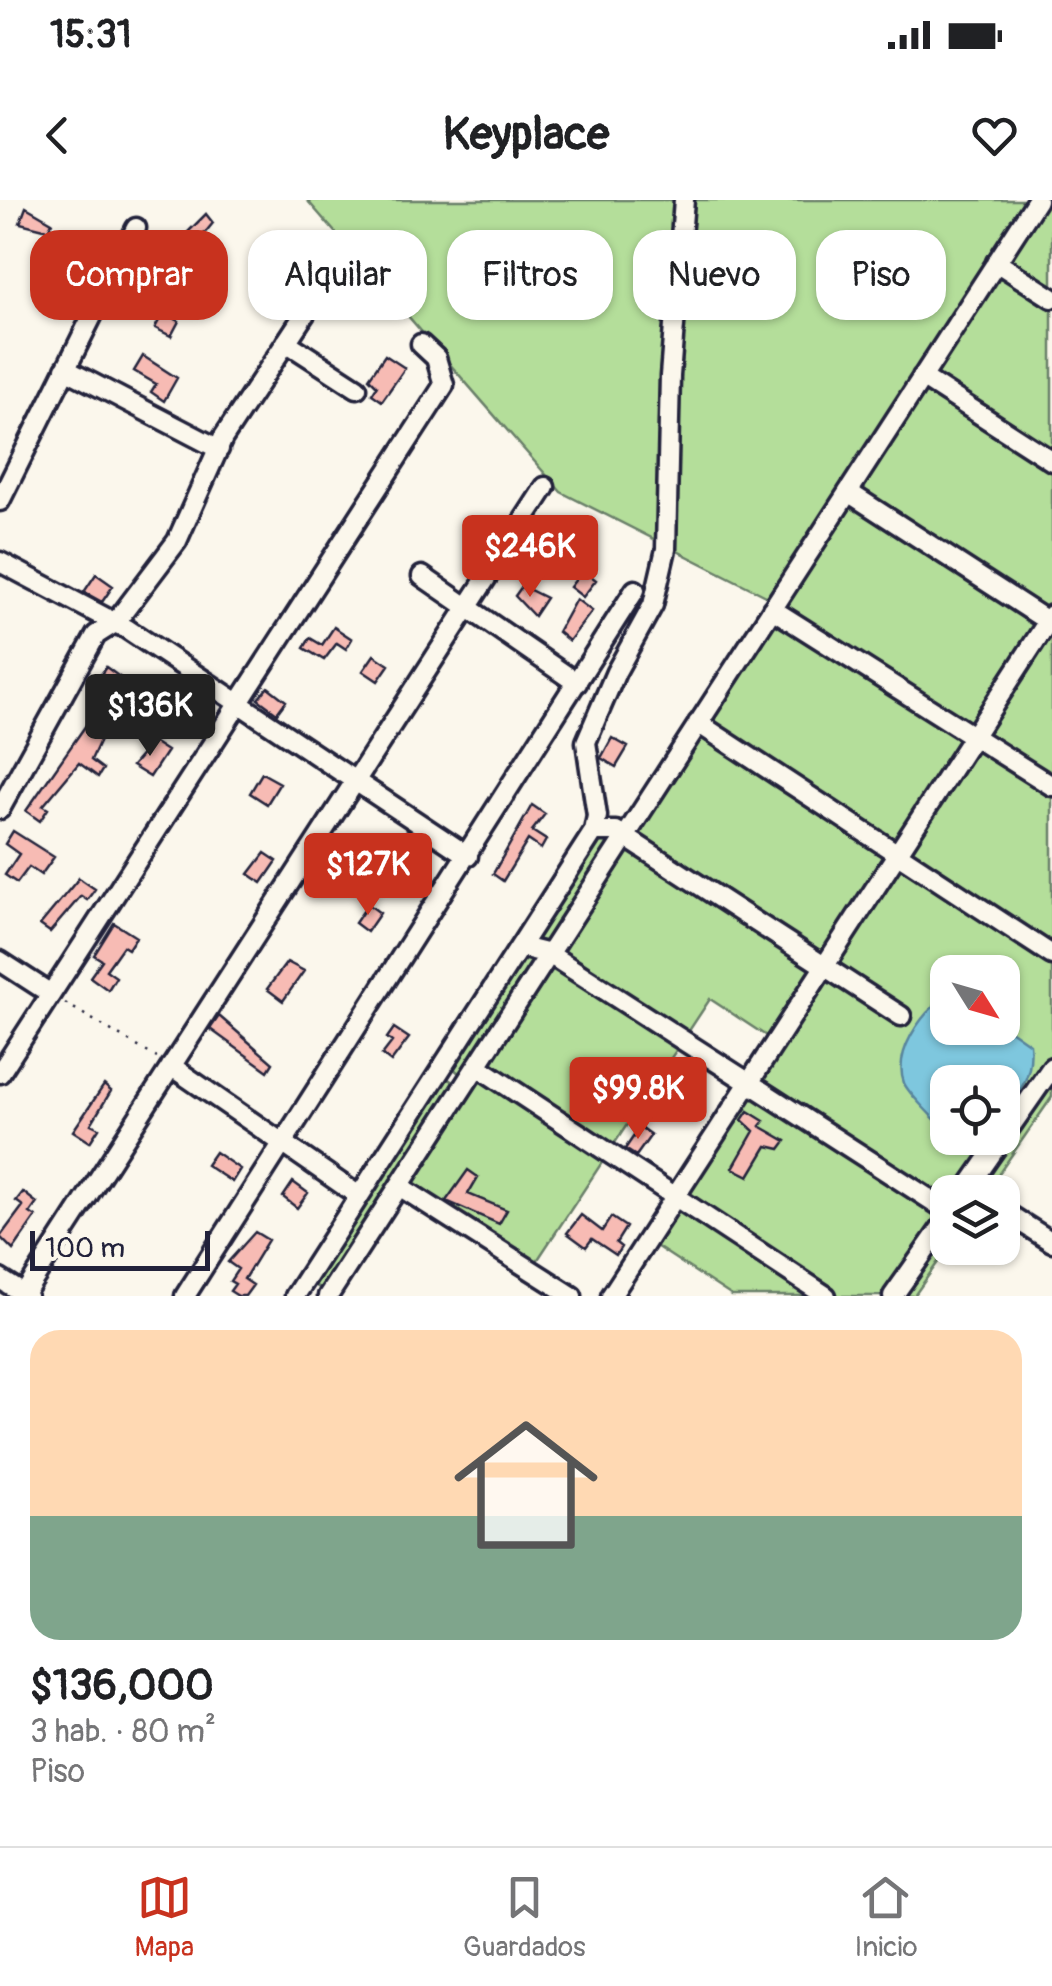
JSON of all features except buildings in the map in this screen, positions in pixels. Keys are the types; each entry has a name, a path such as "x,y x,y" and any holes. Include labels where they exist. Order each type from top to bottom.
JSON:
{"street":[{"path":"294,1296 594,830 598,816 586,742 616,672 653,605 666,550 670,376 684,200"},
{"path":"328,1296 1037,200"},
{"path":"0,500 136,228"},
{"path":"996,262 1052,298"},
{"path":"0,809 96,635 114,623 177,541 218,449 301,320"},
{"path":"286,342 357,388"},
{"path":"0,1073 444,385 436,358 421,344"},
{"path":"65,369 218,449"},
{"path":"922,377 1052,462"},
{"path":"0,1279 24,1296 545,487"},
{"path":"612,1296 1050,620 848,492"},
{"path":"0,562 114,623 468,856"},
{"path":"422,576 576,684"},
{"path":"185,1296 634,590"},
{"path":"772,609 1052,786"},
{"path":"698,723 1052,955"},
{"path":"594,830 608,828 902,1016"},
{"path":"520,948 549,954 930,1203"},
{"path":"0,961 51,994"},
{"path":"478,1013 505,1023"},
{"path":"171,1066 359,1196"},
{"path":"477,1066 826,1296"},
{"path":"980,1175 1050,1073"},
{"path":"399,1186 572,1296"},
{"path":"1020,1222 1052,1242"},
{"path":"918,1296 897,1291 930,1242"}],"path":[{"path":"51,994 171,1066"}],"green space":[{"path":"307,200 1035,200 770,598 561,492 411,320 427,320 427,230 333,230"},
{"path":"1038,200 1052,200 1052,1097 1020,1143 1020,1065 930,1065 930,1155 1012,1155 998,1175 930,1175 930,1265 936,1265 914,1296 732,1296 645,1239 777,1043 710,999 525,1279 391,1190 323,1290 311,1283 445,1077 455,1083 461,1075 451,1066 599,832 615,841"}],"water":[{"path":"930,1010 930,1045 1020,1045 1020,1037 1030,1044 1030,1063 1020,1089 1020,1065 930,1065 930,1115 904,1083 902,1071 911,1035"}]}
